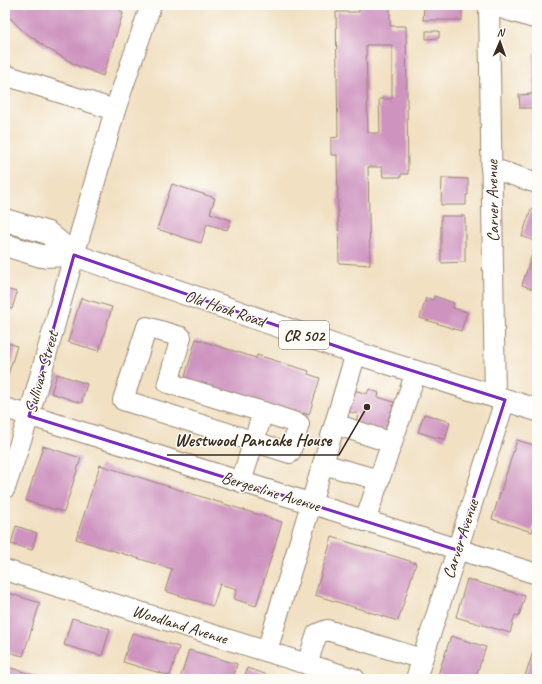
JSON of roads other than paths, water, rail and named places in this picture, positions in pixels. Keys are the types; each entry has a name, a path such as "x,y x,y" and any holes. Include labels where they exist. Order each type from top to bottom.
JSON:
{"main road":[{"name":"Old Hook Road","path":"5,220 48,233 74,255"},
{"name":"Old Hook Road","path":"5,245 40,256 74,255 356,353 537,410"}],"street":[{"name":"Sullivan Street","path":"5,488 29,416 115,110 151,5"},
{"path":"490,5 537,19"},
{"name":"Carver Avenue","path":"416,679 457,550 500,398 491,168 490,5"},
{"path":"5,75 115,110"},
{"path":"491,168 537,183"},
{"path":"159,411 171,384 181,337 147,327 123,400 290,453 298,424 264,412 171,384"},
{"path":"266,651 356,353"},
{"path":"365,521 416,372"},
{"name":"Bergenline Avenue","path":"5,408 537,574"},
{"path":"241,482 264,412"},
{"path":"335,424 392,443"},
{"path":"323,464 379,480"},
{"name":"Woodland Avenue","path":"5,570 355,679"},
{"path":"307,664 317,634 327,630 422,659"}],"place":[{"name":"Westwood Pancake House","path":"367,407"}]}
